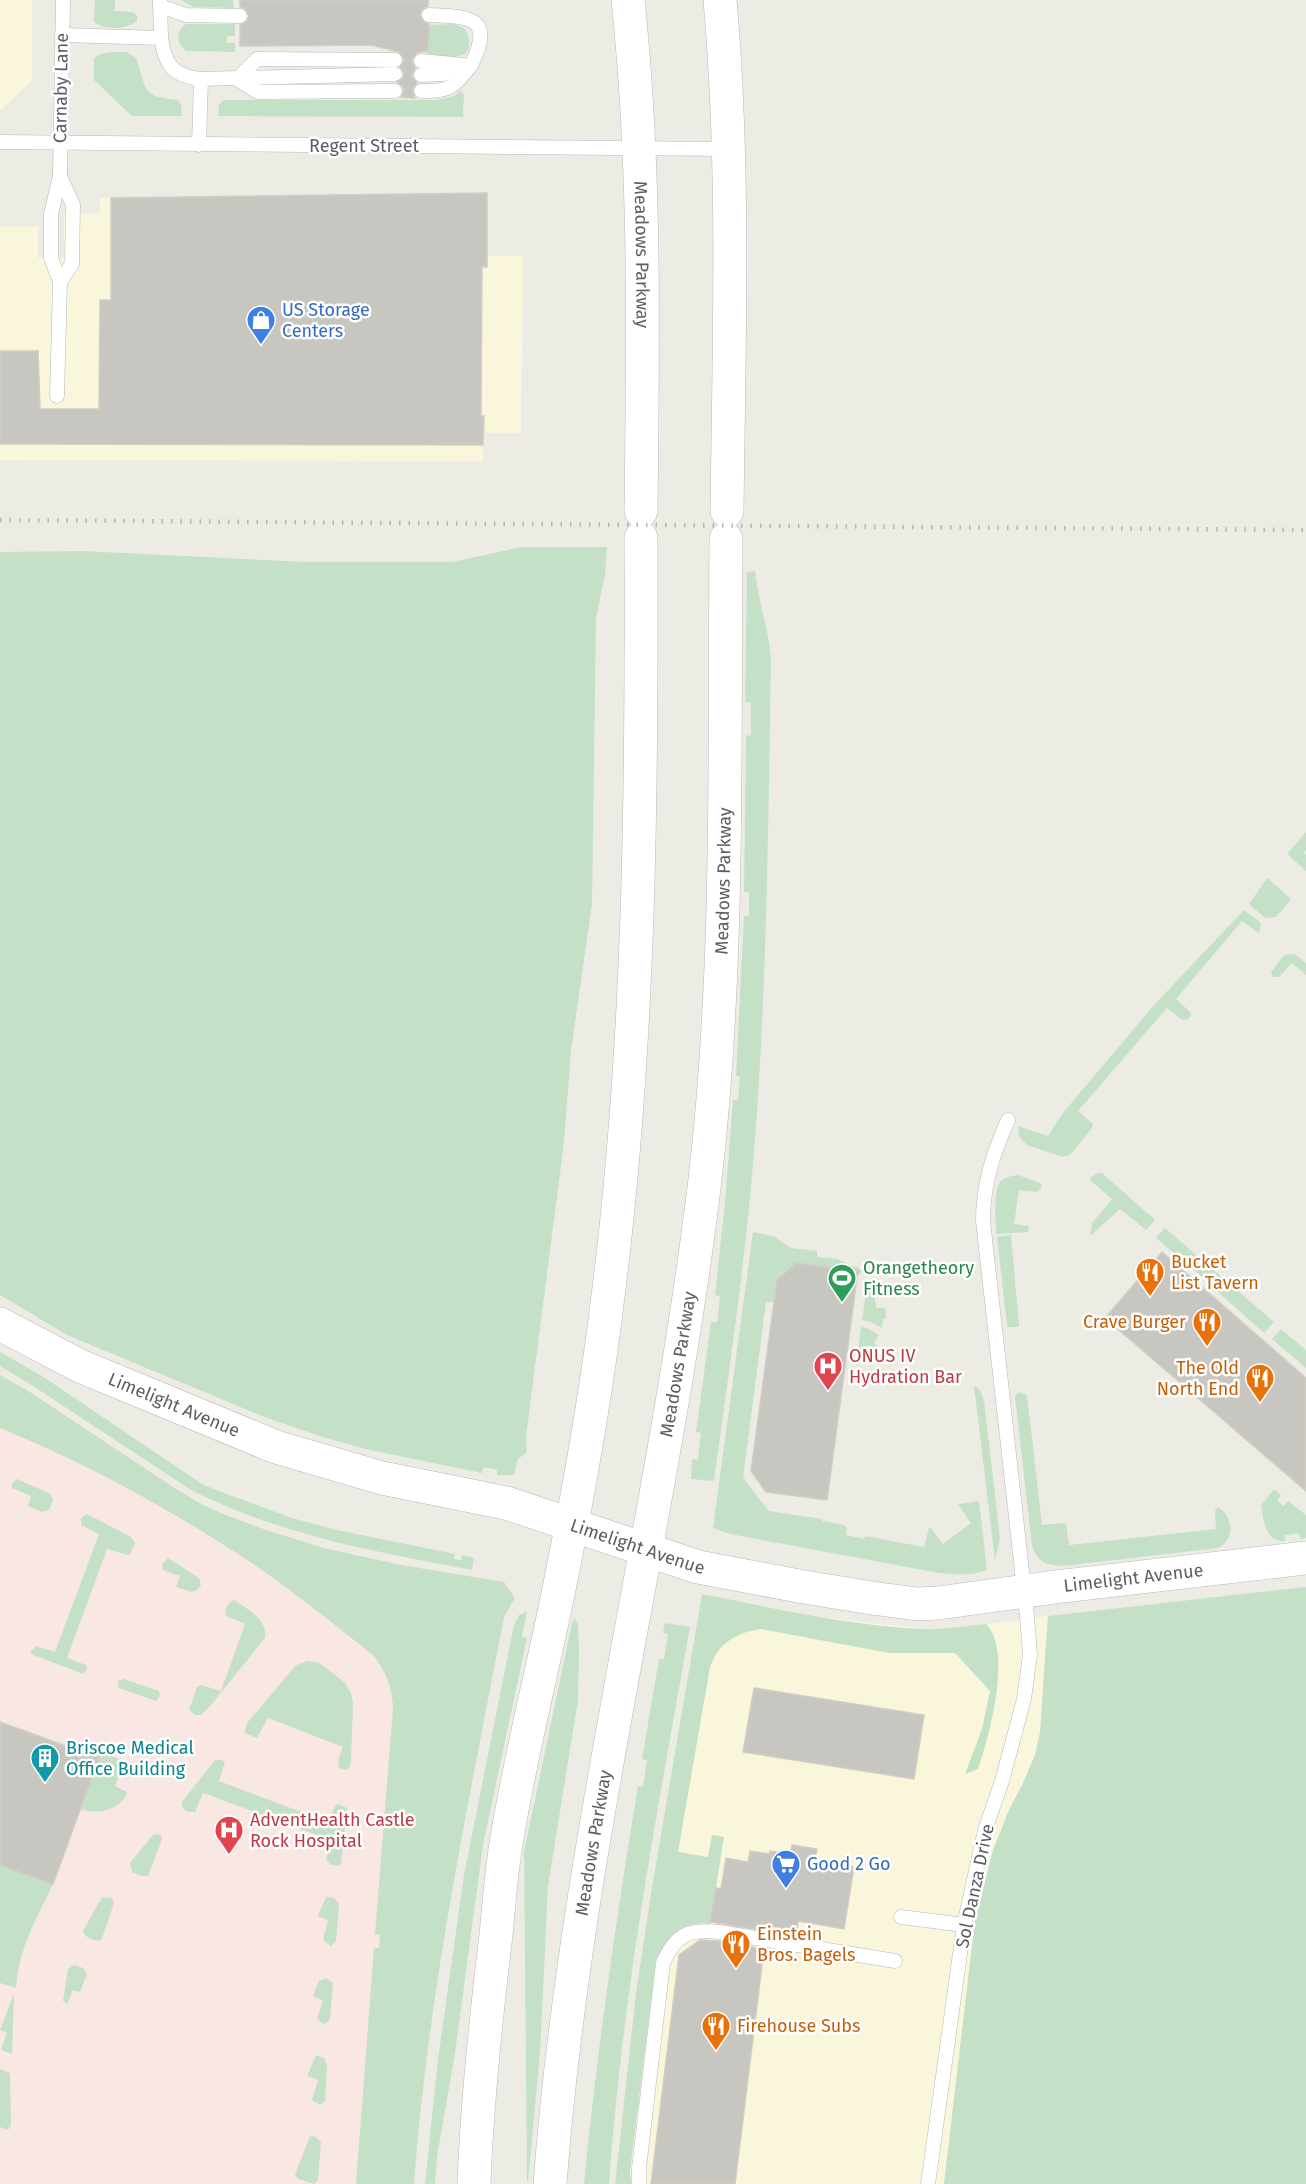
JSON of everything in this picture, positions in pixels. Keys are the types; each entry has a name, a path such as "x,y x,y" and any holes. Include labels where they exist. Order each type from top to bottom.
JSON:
{"main road":[{"name":"Meadows Parkway","path":"474,2184 488,2001 505,1848 572,1524 586,1444 607,1304 631,1077 640,833 643,281 640,147 628,0"},
{"name":"Meadows Parkway","path":"550,2184 563,2051 591,1857 684,1320 704,1190 716,1072 723,952 729,280 728,148 720,0"},
{"name":"Limelight Avenue","path":"0,1324 80,1366 276,1447 382,1478 506,1503 698,1567 838,1593 917,1604 938,1603 1306,1558"}],"lane":[{"name":"Carnaby Lane","path":"60,176 63,0"},
{"path":"240,16 186,15 160,3 164,56 172,69 192,78 201,79 395,75"},
{"path":"421,91 447,90 458,83 471,65 479,43 480,33 476,23 464,17 429,15"},
{"path":"62,35 161,38"},
{"path":"237,79 257,59 395,60"},
{"path":"421,68 443,74 471,65"},
{"path":"199,145 201,79"},
{"path":"237,79 258,92 395,91"},
{"name":"Regent Street","path":"0,142 728,148"},
{"path":"57,396 60,282 51,258 51,214 60,176"},
{"path":"60,176 73,205 72,264 60,282"},
{"name":"Sol Danza Drive","path":"927,2184 964,1925 985,1830 1002,1780 1024,1700 1030,1655 983,1221 983,1197 987,1176 1008,1120"},
{"path":"902,1917 964,1925"},
{"path":"639,2184 663,1963 670,1948 680,1938 691,1932 719,1932 895,1961"}],"shaded area":[{"path":"0,0 32,0 32,80 0,111"},
{"name":"US Storage Centers","path":"487,193 487,256 523,256 521,433 483,433 483,461 0,460 0,227 38,227 38,258 64,258 64,213 100,213 100,198"},
{"name":"AdventHealth Castle Rock Hospital","path":"0,1375 30,1392 203,1505 266,1530 324,1548 401,1565 504,1582 515,1598 504,1617 472,1776 444,1935 414,2184 0,2184"},
{"path":"702,1594 822,1617 924,1629 958,1628 1048,1616 1040,1732 1035,1755 993,1850 975,1921 944,2184 615,2184 636,1993"}],"green space":[{"path":"95,0 115,0 115,11 133,12 137,16 137,21 121,27 109,28 99,25 94,22"},
{"path":"181,0 233,0 234,8 193,7"},
{"path":"186,24 235,24 235,36 227,36 227,43 235,43 235,52 186,51 178,37 180,30"},
{"path":"454,24 464,28 468,35 469,44 465,54 452,58 421,52 428,49 429,25"},
{"path":"126,52 136,58 147,89 157,96 178,100 182,116 132,116 94,80 94,58 106,53"},
{"path":"461,91 464,95 463,117 218,116 219,105 223,100 437,100 454,96"},
{"path":"521,547 607,547 605,575 596,618 592,904 571,1051 564,1142 526,1437 527,1452 518,1459 514,1475 497,1475 497,1470 484,1467 482,1473 365,1449 267,1418 67,1335 0,1295 0,552 82,551 305,562 452,562"},
{"path":"755,571 771,657 764,990 747,1225 714,1481 691,1479 692,1459 698,1460 701,1433 696,1432 711,1322 717,1322 720,1296 715,1295 733,1100 738,1100 740,1077 736,1076 744,916 749,916 749,892 744,892 746,736 751,735 751,703 745,702 747,572"},
{"path":"1306,832 1304,853 1306,871 1287,854"},
{"path":"1267,878 1290,898 1276,917 1265,918 1249,904"},
{"path":"1244,910 1261,923 1259,933 1242,921 1176,999 1190,1012 1191,1015 1187,1020 1181,1019 1167,1008 1078,1111 1093,1124 1070,1155 1062,1157 1027,1145 1019,1137 1018,1126 1048,1136 1062,1114 1154,1005"},
{"path":"1295,954 1306,963 1306,975 1292,963 1279,977 1273,977 1271,972 1284,955"},
{"path":"1097,1173 1102,1173 1155,1220 1146,1230 1120,1209 1090,1236 1092,1223 1112,1199 1090,1180"},
{"path":"1018,1175 1040,1183 1042,1186 1038,1192 1019,1190 1014,1224 1029,1226 1028,1232 996,1234 998,1187 1004,1179"},
{"path":"1165,1228 1274,1322 1264,1333 1218,1292 1222,1287 1205,1273 1202,1277 1156,1238"},
{"path":"753,1232 773,1236 791,1248 817,1251 817,1257 837,1259 858,1267 862,1271 857,1277 858,1271 796,1263 777,1280 774,1302 766,1302 743,1478 769,1511 822,1519 822,1521 844,1525 847,1528 846,1535 864,1539 865,1536 924,1547 929,1528 943,1544 971,1523 958,1504 979,1501 987,1570 963,1574 939,1573 730,1534 713,1528"},
{"path":"1011,1235 1019,1327 1007,1325 997,1237"},
{"path":"868,1280 873,1281 876,1308 885,1308 886,1319 883,1319 882,1328 862,1320"},
{"path":"861,1327 879,1335 874,1343 878,1346 876,1349 868,1345 856,1367"},
{"path":"1281,1329 1306,1350 1306,1368 1272,1339"},
{"path":"0,1352 42,1376 202,1484 292,1518 337,1530 455,1554 454,1559 461,1560 462,1555 474,1558 472,1570 328,1540 224,1506 191,1490 0,1366"},
{"path":"0,1375 30,1392 176,1489 226,1515 324,1548 401,1565 504,1582 515,1598 504,1617 463,1829 429,2041 414,2184 356,2184 374,1948 379,1948 380,1935 375,1934 393,1708 390,1686 385,1673 373,1655 314,1608 223,1544 98,1473 0,1428"},
{"path":"974,1385 980,1390 984,1400 1000,1538 995,1561"},
{"path":"1018,1392 1027,1395 1042,1525 1066,1524 1069,1545 1216,1529 1215,1511 1218,1507 1227,1516 1229,1522 1228,1539 1218,1548 1059,1566 1042,1561 1034,1552 1032,1545 1015,1397"},
{"path":"17,1479 51,1494 53,1500 49,1510 42,1512 28,1506 31,1496 12,1488 12,1483"},
{"path":"1274,1489 1281,1495 1277,1500 1283,1506 1288,1501 1306,1515 1306,1538 1300,1539 1299,1533 1285,1535 1285,1541 1273,1538 1269,1534 1264,1524 1261,1505"},
{"path":"87,1514 131,1537 135,1543 128,1555 107,1549 67,1658 86,1665 87,1670 83,1674 31,1654 31,1651 36,1646 55,1652 99,1534 81,1525 81,1518"},
{"path":"168,1558 199,1578 201,1585 197,1590 192,1592 176,1587 180,1576 163,1570 162,1567"},
{"path":"1306,1587 1306,2184 944,2184 975,1920 993,1850 1035,1755 1040,1732 1048,1616"},
{"path":"702,1594 811,1615 893,1627 937,1629 986,1624 994,1636 998,1653 996,1694 988,1736 978,1769 965,1774 982,1729 990,1691 955,1653 889,1653 761,1629 736,1636 718,1651 710,1667 678,1852 708,1857 712,1835 724,1837 710,1924 683,1927 666,1943 656,1960 630,2172 631,2184 615,2184 636,1993"},
{"path":"234,1600 260,1620 265,1631 265,1638 207,1710 200,1715 195,1715 189,1710 197,1687 201,1685 221,1691 245,1624 226,1616 227,1606"},
{"path":"527,1611 522,1637 527,1638 483,1845 455,2053 437,2157 435,2184 425,2184 438,2059 464,1875 514,1625 519,1615"},
{"path":"575,1618 578,1624 579,1651 578,1700 548,1886 540,2053 527,2181 524,1852 572,1623"},
{"path":"665,1623 690,1627 642,1904 622,2044 609,2184 584,2184 615,1935 638,1786 643,1787 647,1760 642,1759 659,1659 664,1659 668,1634 663,1633"},
{"path":"308,1661 320,1663 345,1683 351,1693 353,1704 351,1760 350,1767 346,1770 339,1768 338,1760 343,1747 268,1718 257,1738 244,1733 247,1723 291,1671 297,1665"},
{"path":"124,1679 159,1691 160,1696 156,1701 119,1688 118,1681"},
{"path":"97,1751 144,1768 146,1771 139,1777 121,1770 115,1786 127,1792 124,1798 114,1807 93,1812 80,1809"},
{"path":"215,1760 225,1762 219,1781 328,1822 335,1806 338,1804 347,1808 341,1864 331,1865 326,1859 333,1841 203,1793 195,1812 186,1811 182,1807 182,1802"},
{"path":"153,1835 162,1836 162,1839 148,1876 132,1872 130,1863"},
{"path":"0,1865 53,1884 25,1946 16,1988 0,1983"},
{"path":"102,1897 112,1898 114,1903 102,1938 98,1941 88,1937 83,1931"},
{"path":"326,1897 334,1898 339,1904 336,1941 331,1946 323,1940 328,1920 318,1916"},
{"path":"74,1965 83,1968 87,1974 80,1992 73,1990 67,2004 63,2001 68,1969"},
{"path":"326,1978 333,1983 330,2019 325,2024 317,2018 323,2001 313,1996 319,1981"},
{"path":"14,1993 12,2054 1,2050 7,2033 0,2030"},
{"path":"316,2055 324,2058 327,2065 325,2101 320,2105 312,2100 318,2080 307,2076"},
{"path":"0,2069 10,2073 11,2125 8,2130 0,2127"},
{"path":"310,2136 316,2137 321,2142 318,2180 314,2184 298,2179 295,2175"}],"building":[{"path":"240,0 428,0 428,6 422,10 420,15 424,22 429,24 428,50 417,53 412,60 415,68 412,76 417,83 412,90 415,98 401,97 404,90 397,82 403,78 404,73 400,67 404,59 399,52 372,45 240,46 240,25 247,21 249,16 245,9 240,7"},
{"name":"US Storage Centers","path":"487,193 487,267 482,267 481,416 484,416 483,445 0,444 0,351 38,351 40,409 99,409 100,300 111,300 111,198"},
{"path":"1162,1252 1306,1378 1306,1491 1105,1318"},
{"path":"796,1263 858,1271 827,1500 766,1492 751,1471 777,1280"},
{"path":"754,1688 924,1715 914,1779 743,1752"},
{"name":"Briscoe Medical Office Building","path":"0,1722 99,1758 53,1884 0,1865"},
{"name":"Good 2 Go","path":"792,1845 817,1849 815,1858 854,1867 844,1929 798,1921 797,1932 767,1927 767,1931 710,1922 716,1888 721,1889 726,1858 748,1862 750,1851 790,1854"},
{"path":"700,1940 764,1949 735,2184 651,2184 679,1955"}],"railway":[{"path":"0,520 1306,530"}],"place":[{"name":"US Storage Centers","path":"261,346"},
{"name":"Bucket List Tavern","path":"1150,1298"},
{"name":"Orangetheory Fitness","path":"842,1304"},
{"name":"Crave Burger","path":"1207,1348"},
{"name":"ONUS IV Hydration Bar","path":"828,1392"},
{"name":"The Old North End","path":"1260,1404"},
{"name":"Briscoe Medical Office Building","path":"45,1784"},
{"name":"AdventHealth Castle Rock Hospital","path":"229,1856"},
{"name":"Good 2 Go","path":"786,1890"},
{"name":"Einstein Bros. Bagels","path":"736,1970"},
{"name":"Firehouse Subs","path":"716,2052"}]}
